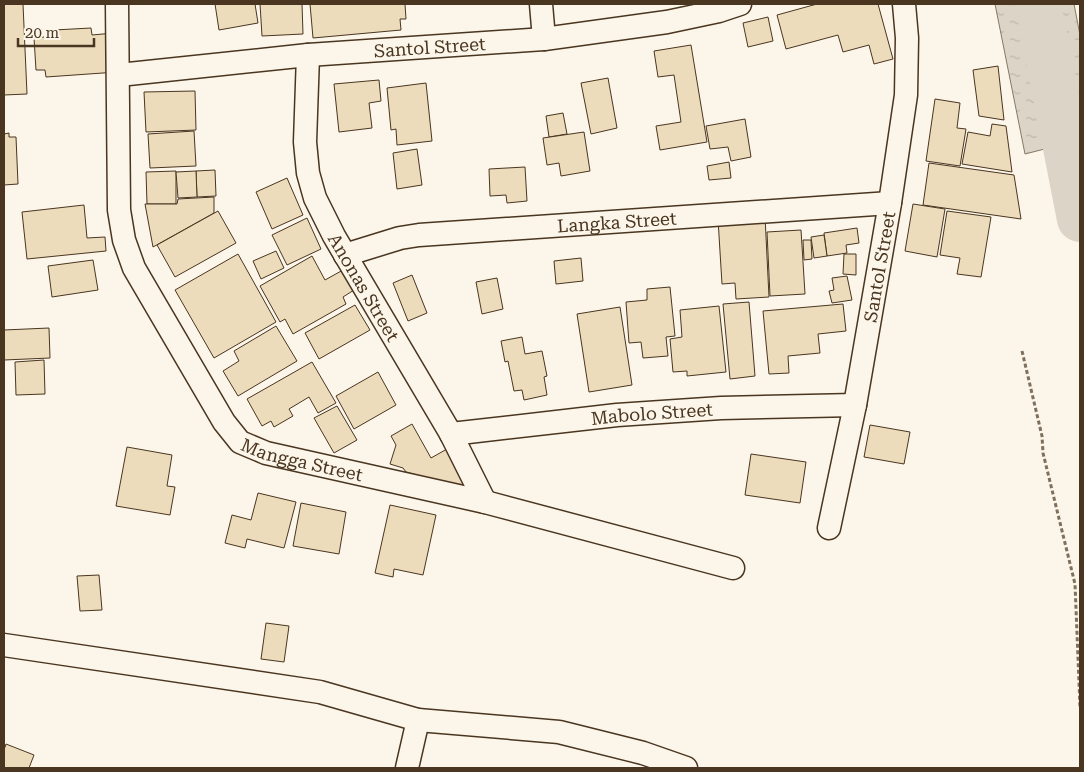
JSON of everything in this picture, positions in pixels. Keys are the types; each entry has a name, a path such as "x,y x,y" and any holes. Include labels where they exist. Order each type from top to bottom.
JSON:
{"street":[{"name":"Mangga Street","path":"117,4 119,210 124,240 134,268 224,422 240,442 266,452 485,502 733,568"},
{"path":"541,4 544,39"},
{"name":"Santol Street","path":"119,75 308,55 544,39 667,22 720,11 740,4"},
{"name":"Santol Street","path":"829,528 855,405 890,203 906,95 907,38 904,4"},
{"name":"Anonas Street","path":"308,55 305,142 308,173 315,198 325,220 451,434 485,502"},
{"name":"Langka Street","path":"345,254 400,238 419,235 890,203"},
{"name":"Mabolo Street","path":"451,434 617,415 721,408 855,405"},
{"path":"4,645 320,692 418,720 559,732 643,753 686,768"},
{"path":"407,768 418,720"}],"path":[{"path":"1022,351 1042,436 1044,453 1076,584 1080,707"}],"water":[{"path":"995,4 1074,4 1080,35 1080,140 1025,154"}],"building":[{"path":"4,4 23,4 27,94 4,95"},
{"path":"215,4 255,4 258,23 219,30"},
{"path":"260,4 302,4 303,34 262,36"},
{"path":"310,4 405,4 406,19 400,19 401,30 313,38"},
{"path":"817,4 878,4 893,59 874,64 869,45 843,52 838,35 786,49 777,15"},
{"path":"768,17 773,41 748,47 743,23"},
{"path":"91,28 92,35 114,33 117,72 46,77 45,70 36,70 34,38 54,36 54,30"},
{"path":"691,45 707,142 660,150 656,126 681,122 674,75 658,77 654,51"},
{"path":"998,66 1004,120 979,116 973,70"},
{"path":"608,78 617,128 591,134 581,83"},
{"path":"379,80 381,101 369,103 372,128 339,132 334,84"},
{"path":"426,83 432,141 397,145 396,129 391,130 387,88"},
{"path":"195,91 196,130 146,132 144,92"},
{"path":"935,99 960,103 957,128 966,129 960,166 926,161"},
{"path":"563,113 567,134 549,137 546,116"},
{"path":"745,119 751,157 731,161 728,147 710,149 706,126"},
{"path":"992,124 1006,126 1012,172 962,164 968,132 990,136"},
{"path":"194,131 196,166 150,168 148,134"},
{"path":"584,132 590,171 561,176 559,163 547,165 543,138"},
{"path":"9,133 9,137 16,137 18,184 4,185 4,134"},
{"path":"417,149 422,185 397,189 393,153"},
{"path":"729,162 731,178 709,180 707,166"},
{"path":"929,163 1014,175 1021,219 923,205"},
{"path":"525,167 527,201 507,203 506,195 490,196 489,169"},
{"path":"215,170 216,196 197,197 196,171"},
{"path":"176,171 176,204 147,204 146,172"},
{"path":"196,171 197,197 178,198 176,172"},
{"path":"287,178 303,215 272,229 256,192"},
{"path":"214,197 214,213 153,247 145,204 177,204 178,199"},
{"path":"913,204 945,209 937,257 905,251"},
{"path":"84,205 87,238 105,237 106,251 27,259 22,212"},
{"path":"218,211 236,243 175,277 157,245"},
{"path":"947,211 991,217 981,277 957,274 960,258 940,255"},
{"path":"765,216 769,297 736,299 735,283 722,284 718,219"},
{"path":"307,218 321,249 287,265 272,235"},
{"path":"857,228 859,243 846,245 847,253 827,256 824,233"},
{"path":"801,230 805,294 770,296 767,232"},
{"path":"824,235 827,256 814,258 811,237"},
{"path":"803,240 811,240 812,259 804,260"},
{"path":"276,251 284,268 261,279 253,261"},
{"path":"238,254 276,322 214,358 175,290"},
{"path":"844,254 856,254 856,275 843,274"},
{"path":"312,256 325,280 343,270 354,290 343,297 346,304 293,334 285,319 280,322 260,286"},
{"path":"581,258 583,281 556,284 554,261"},
{"path":"93,260 98,290 52,297 48,266"},
{"path":"412,275 427,313 408,321 393,283"},
{"path":"847,276 852,300 832,303 829,291 834,290 832,278"},
{"path":"497,278 503,309 482,314 476,282"},
{"path":"670,287 675,336 666,337 668,356 643,358 641,342 629,343 626,302 647,300 647,289"},
{"path":"749,302 755,376 730,379 723,304"},
{"path":"843,304 846,331 818,334 820,353 788,356 789,373 769,374 763,311"},
{"path":"355,305 370,330 319,359 305,333"},
{"path":"719,306 726,372 687,376 687,371 673,372 670,339 682,337 680,310"},
{"path":"620,307 632,385 589,392 577,314"},
{"path":"276,326 297,361 238,396 223,371 239,361 234,351"},
{"path":"49,328 50,358 4,360 4,330"},
{"path":"522,337 525,354 542,351 547,376 544,377 547,395 524,400 522,390 514,391 508,361 505,362 501,341"},
{"path":"44,360 45,394 16,395 15,362"},
{"path":"312,362 336,403 318,413 309,397 289,409 293,416 274,427 271,421 262,426 247,399"},
{"path":"378,372 396,405 354,429 336,396"},
{"path":"337,406 357,440 334,453 314,418"},
{"path":"412,424 431,458 447,449 466,482 457,487 406,472 403,468 390,464 396,445 391,436"},
{"path":"870,425 910,432 904,464 864,457"},
{"path":"127,447 172,455 167,486 175,487 170,515 116,506"},
{"path":"751,454 806,462 800,503 745,495"},
{"path":"258,493 296,502 284,548 247,539 245,548 225,543 232,515 251,520"},
{"path":"301,503 346,512 339,554 293,546"},
{"path":"390,505 436,515 423,575 394,569 393,577 375,573"},
{"path":"99,575 102,610 80,611 77,576"},
{"path":"266,623 289,626 284,662 261,659"},
{"path":"6,744 34,755 29,768 4,768"}],"waterway":[{"path":"1038,4 1080,219"}]}
